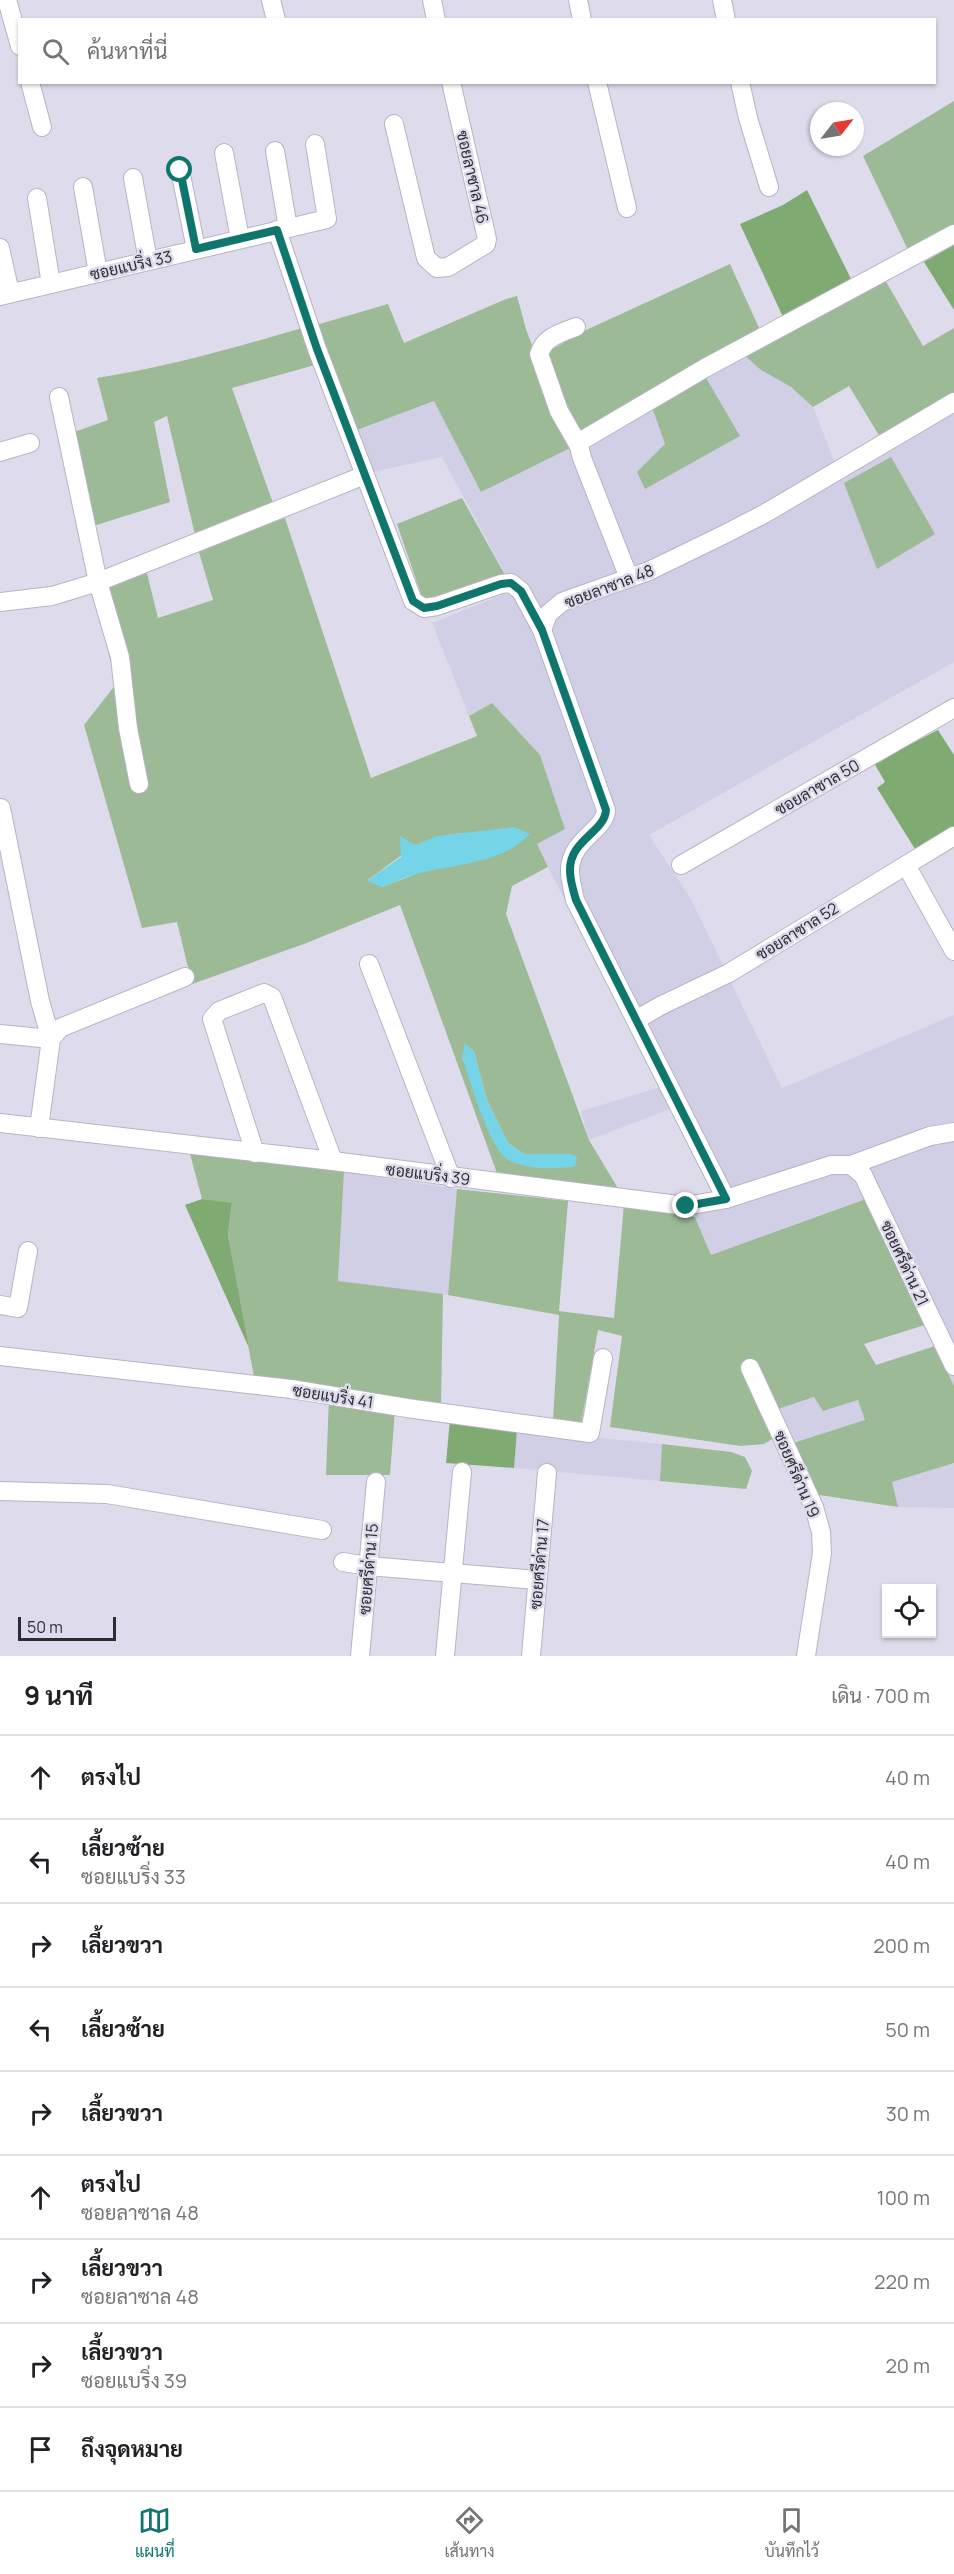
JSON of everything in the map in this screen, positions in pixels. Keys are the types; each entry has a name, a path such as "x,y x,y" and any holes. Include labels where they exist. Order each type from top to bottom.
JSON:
{"street":[{"path":"7,0 18,38"},
{"path":"271,0 276,18"},
{"path":"432,0 436,18"},
{"path":"578,0 582,18"},
{"path":"722,0 726,18"},
{"path":"31,84 42,126"},
{"name":"ซอยลาซาล 46","path":"394,124 426,258 437,268 448,267 487,241 451,84"},
{"path":"597,84 627,208"},
{"path":"740,84 748,118 769,187"},
{"name":"ซอยแบริ่ง 33","path":"5,294 327,219 315,144"},
{"path":"275,151 283,229 317,349 413,601 424,608 437,606 501,584 511,583 521,591 542,630 606,810 602,825 582,840 572,861 570,874 573,891 726,1199"},
{"path":"224,153 240,239"},
{"path":"180,170 196,249"},
{"path":"133,178 148,261"},
{"path":"83,187 98,273"},
{"path":"37,198 51,284"},
{"path":"579,446 581,441 705,368 954,234"},
{"path":"0,248 5,294"},
{"path":"576,327 550,337 542,345 539,354 559,411 579,446 629,578"},
{"path":"59,397 98,582 120,657 128,728 139,784"},
{"name":"ซอยลาซาล 48","path":"542,630 548,615 562,602 650,571 764,514 954,402"},
{"path":"0,452 30,443"},
{"path":"0,602 52,596 98,582 365,475"},
{"name":"ซอยลาซาล 50","path":"681,865 954,708"},
{"path":"1,808 40,1001 51,1039 39,1128"},
{"name":"ซอยลาซาล 52","path":"636,1020 729,973 954,836"},
{"path":"906,865 954,951"},
{"path":"369,964 451,1178"},
{"path":"51,1039 60,1028 72,1022 185,977"},
{"path":"255,1153 212,1019 219,1011 264,993 273,997 333,1161"},
{"path":"0,1034 51,1039"},
{"name":"ซอยแบริ่ง 39","path":"0,1123 333,1161 451,1178 686,1206 726,1199 831,1165 851,1165 930,1136 954,1132"},
{"name":"ซอยศรีด่าน 21","path":"851,1165 863,1175 954,1366"},
{"path":"0,1305 18,1308 28,1251"},
{"name":"ซอยแบริ่ง 41","path":"0,1356 291,1389 407,1408 590,1433 603,1358"},
{"name":"ซอยศรีด่าน 19","path":"750,1368 814,1507 821,1532 822,1553 806,1656"},
{"path":"445,1656 462,1472"},
{"name":"ซอยศรีด่าน 17","path":"531,1656 546,1473"},
{"name":"ซอยศรีด่าน 15","path":"360,1656 376,1482"},
{"path":"0,1491 107,1494 322,1530"},
{"path":"343,1562 537,1581"}],"shaded area":[{"path":"744,355 761,370 791,387 813,407 841,478 954,410 954,662 649,835 691,899 782,1088 954,1015 954,1386 866,1199 711,1255 689,1201 715,1191 673,1108 589,1140 581,1111 661,1087 536,844 492,704 469,716 432,623 512,591 501,566 442,457 373,472 357,430 437,400 482,491"},
{"path":"344,1172 457,1189 448,1295 338,1282"},
{"path":"815,1397 823,1411 858,1400 866,1420 790,1444 777,1409"},
{"path":"517,1430 662,1444 660,1481 514,1468"},
{"path":"954,1463 954,1508 898,1507 892,1482"}],"green space":[{"path":"954,101 954,226 908,250 864,155"},
{"path":"807,190 852,281 783,317 740,224 783,205"},
{"path":"954,245 954,310 924,262"},
{"path":"730,264 760,330 579,431 548,360 551,350 584,331"},
{"path":"884,278 923,346 954,328 954,393 880,437 849,386 813,407 791,387 761,370 744,355"},
{"path":"517,296 526,329 570,448 481,492 434,401 357,430 316,325 388,304 404,343"},
{"path":"302,328 315,365 232,388 274,506 195,535 167,416 154,422 170,502 90,527 74,432 108,420 97,378 175,363"},
{"path":"705,376 740,436 645,489 637,472 665,444 652,407"},
{"path":"891,457 935,534 877,569 844,483"},
{"path":"462,498 505,575 433,603 423,600 397,524"},
{"path":"285,518 371,778 477,736 469,716 492,703 540,755 565,829 537,844 548,867 512,886 506,914 589,1140 619,1190 498,1176 400,905 304,944 192,984 177,922 142,928 84,725 116,684 94,593 147,573 158,618 213,600 198,549","holes":["464,833 413,875 382,887 368,880 412,848 434,838","465,1044 474,1052 487,1100 508,1143 524,1154 570,1154 507,1159"]},
{"path":"938,730 954,755 954,826 915,849 877,788 885,782 874,763"},
{"path":"190,1154 237,1156 344,1172 338,1281 443,1294 441,1406 254,1377 228,1235 232,1204 202,1199"},
{"path":"457,1189 568,1201 559,1311 614,1318 624,1204 695,1217 711,1255 866,1199 925,1325 864,1344 876,1365 935,1346 954,1386 954,1463 892,1482 898,1507 813,1494 790,1444 865,1420 858,1400 823,1411 814,1397 778,1409 774,1438 764,1444 741,1446 610,1427 622,1336 598,1330 581,1424 553,1421 559,1315 448,1295"},
{"path":"202,1199 232,1203 228,1235 249,1348 185,1205"},
{"path":"329,1398 395,1410 390,1475 326,1475"},
{"path":"450,1419 517,1430 514,1468 446,1463"},
{"path":"662,1444 731,1452 745,1457 752,1471 746,1489 660,1481"}],"water":[{"path":"514,827 530,834 505,852 490,858 413,875 382,887 367,881 401,857 400,836 415,845 438,836"},
{"path":"465,1043 474,1052 487,1100 508,1143 524,1154 570,1154 577,1157 575,1166 530,1167 507,1159 500,1152 487,1128 462,1057"}],"route":[{"path":"180,170 196,249 277,230 317,349 413,601 424,608 437,606 501,584 511,583 521,591 542,630 606,810 602,825 588,834 579,844 570,867 576,900 726,1199 697,1206 686,1206"}]}
